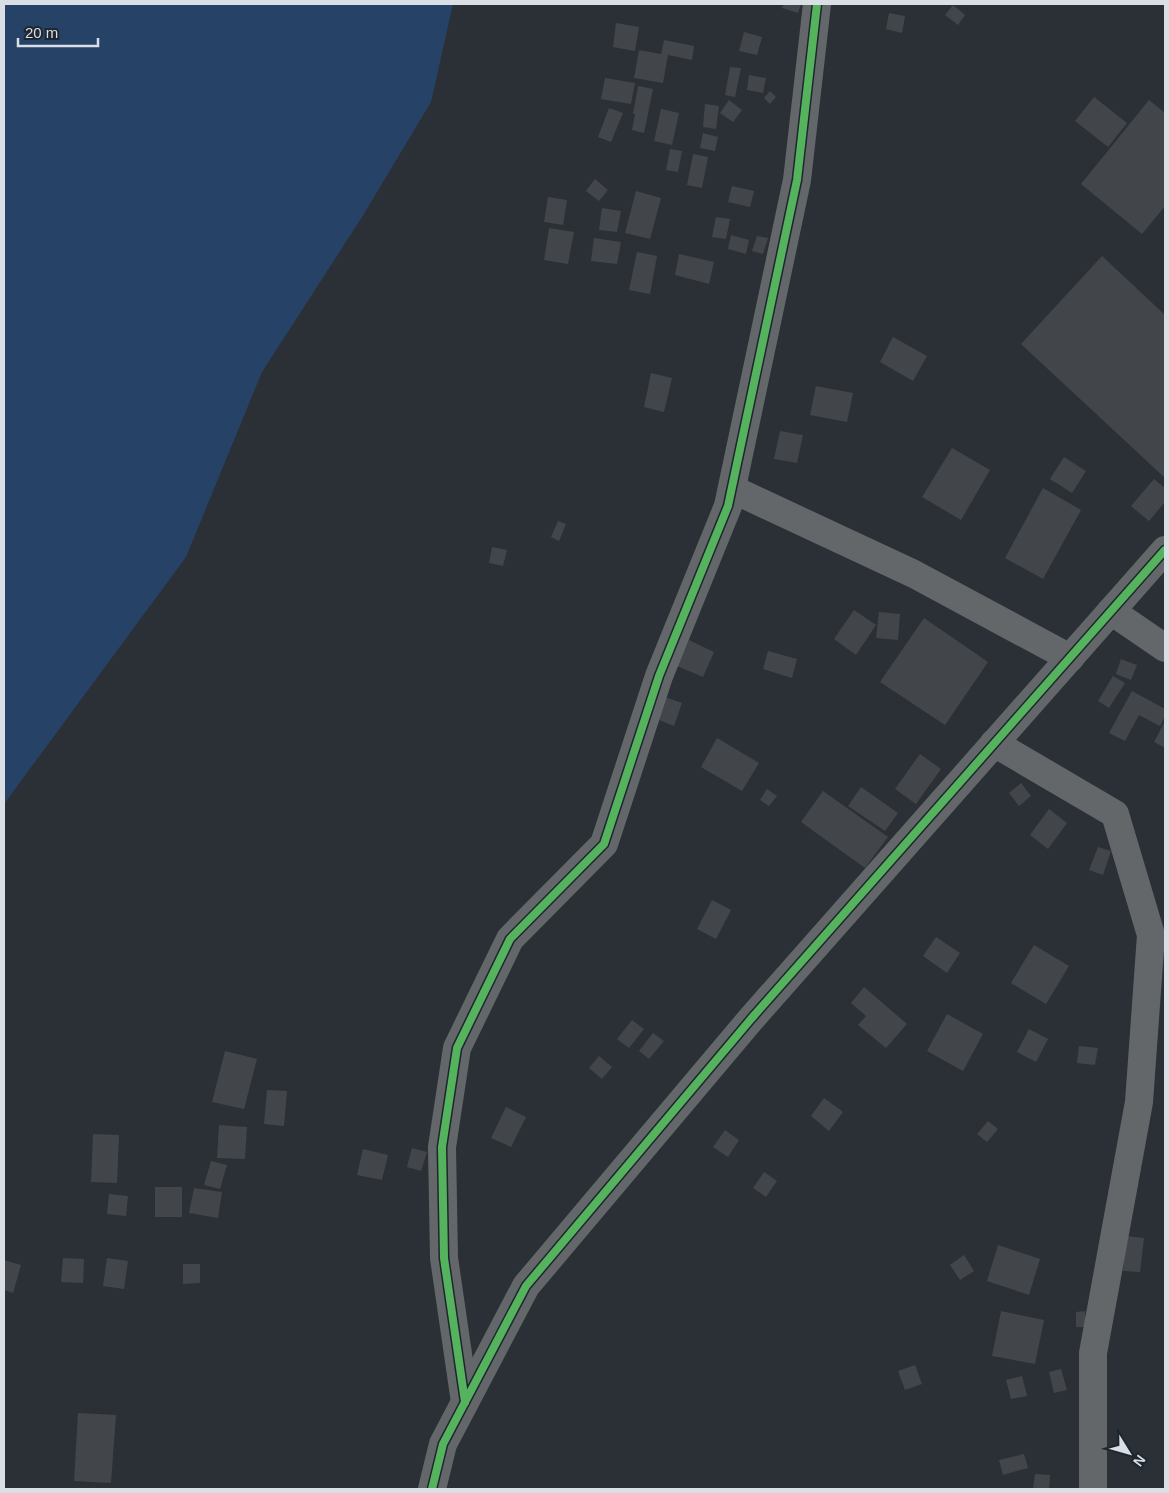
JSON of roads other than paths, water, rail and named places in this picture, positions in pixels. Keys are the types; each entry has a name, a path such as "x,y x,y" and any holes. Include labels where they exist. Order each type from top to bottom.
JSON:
{"street":[{"path":"465,1402 444,1249 442,1147 457,1048 510,939 604,844 659,676 728,506 797,180 817,4"},
{"path":"732,489 914,574 1070,658"},
{"path":"432,1489 443,1444 526,1286 751,1019 1165,550"},
{"path":"1111,611 1165,648"},
{"path":"994,743 1115,814 1151,935 1139,1102 1093,1353 1093,1489"}]}
